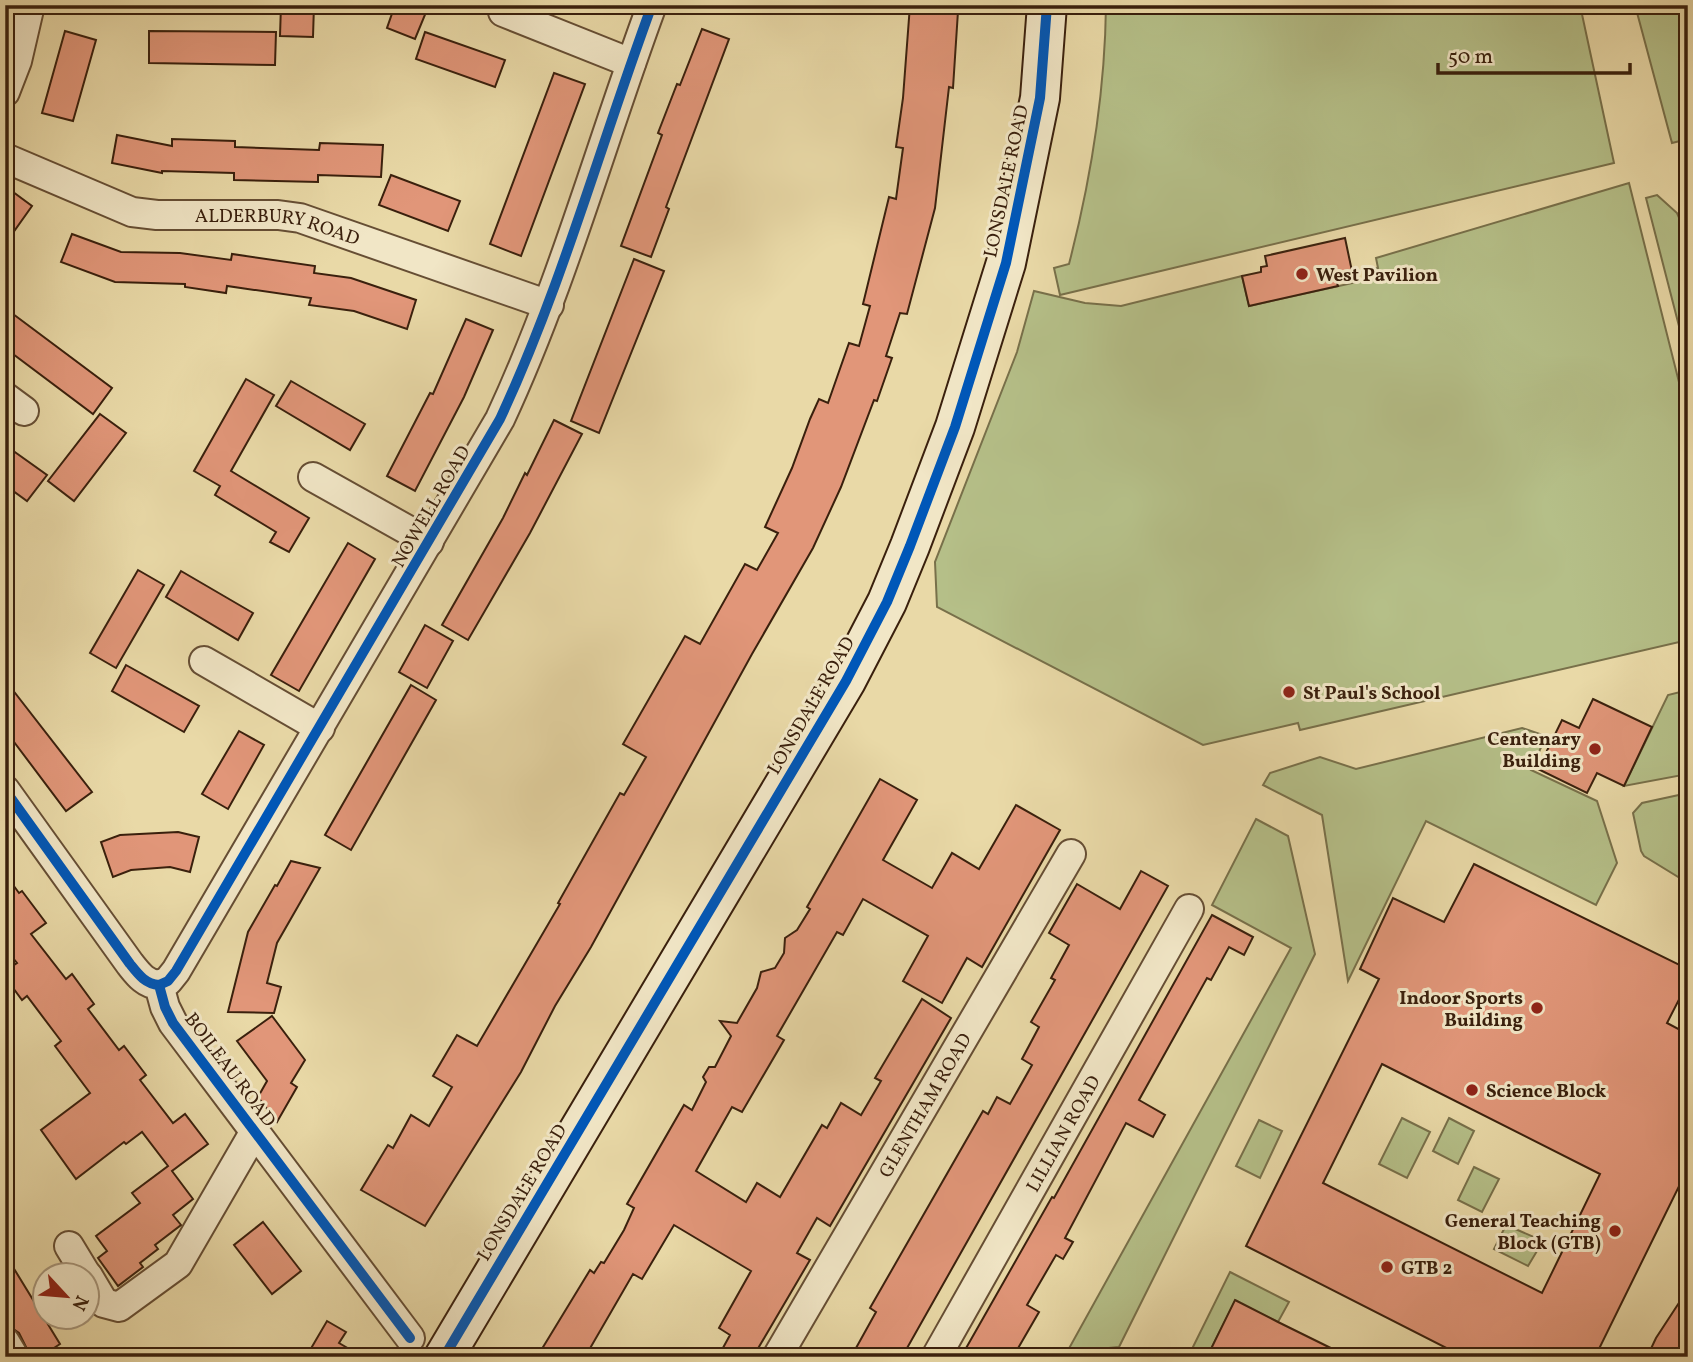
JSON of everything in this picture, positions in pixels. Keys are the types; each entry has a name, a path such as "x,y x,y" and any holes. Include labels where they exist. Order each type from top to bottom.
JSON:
{"main road":[{"name":"LONSDALE ROAD","path":"444,1357 846,681 887,602 955,427 1006,263 1040,98 1047,5"}],"street":[{"path":"5,92 17,61 30,5"},
{"name":"NOWELL ROAD","path":"159,985 168,981 176,971 500,419 528,359 548,305 652,5"},
{"path":"503,12 631,63"},
{"name":"ALDERBURY ROAD","path":"5,158 132,212 157,215 278,215 300,218 548,305"},
{"name":"NOWELL ROAD","path":"313,477 429,542"},
{"path":"204,661 320,728"},
{"path":"5,790 130,964 142,978 151,984 159,985"},
{"name":"GLENTHAM ROAD","path":"777,1357 1071,854"},
{"name":"LILLIAN ROAD","path":"936,1357 1189,909"},
{"name":"BOILEAU ROAD","path":"159,985 173,1023 410,1338"},
{"path":"102,1300 104,1303 119,1307 177,1264 255,1131"},
{"path":"69,1247 77,1260"},
{"path":"5,1342 14,1357"}],"green space":[{"path":"1106,5 1580,5 1614,163 1060,295 1054,268 1069,264 1084,200 1100,103"},
{"path":"1635,5 1688,5 1688,139 1672,143"},
{"path":"1629,183 1688,418 1688,640 1300,730 1298,723 1203,745 937,607 935,562 1017,352 1034,291 1085,303 1121,306 1242,276 1249,306 1366,280 1364,271 1378,268 1376,258"},
{"path":"1657,195 1677,213 1688,238 1688,361 1646,198"},
{"path":"1688,690 1688,774 1624,786 1668,695"},
{"path":"1522,728 1546,736 1531,770 1597,801 1617,863 1596,905 1426,821 1348,981 1322,815 1263,785 1270,773 1320,757 1356,769"},
{"path":"1688,793 1688,883 1644,856 1633,813 1642,803"},
{"path":"1256,819 1288,836 1315,954 1119,1347 1067,1352 1291,948 1212,905"},
{"path":"1402,1118 1430,1132 1407,1178 1379,1164"},
{"path":"1449,1118 1474,1131 1458,1164 1433,1151"},
{"path":"1259,1120 1282,1131 1260,1178 1236,1166"},
{"path":"1474,1167 1499,1179 1482,1212 1458,1200"},
{"path":"1506,1225 1543,1241 1528,1266 1494,1249"},
{"path":"1230,1272 1289,1302 1278,1322 1235,1301 1207,1357 1188,1357"}],"building":[{"path":"281,5 314,5 313,37 280,36"},
{"path":"395,5 429,5 415,39 387,28"},
{"path":"910,5 953,5 953,11 958,11 953,88 949,87 935,208 907,314 900,313 886,356 892,358 877,401 874,400 841,487 813,548 591,947 555,1006 521,1072 425,1226 361,1190 388,1145 393,1148 411,1115 429,1126 452,1087 433,1076 457,1035 477,1046 560,904 558,903 620,793 624,795 646,757 623,744 685,636 700,644 745,564 757,570 778,533 765,527 792,468 810,419 819,399 828,403 849,343 859,346 870,306 863,304 889,197 896,199 903,148 896,147 903,98"},
{"path":"702,29 729,39 666,207 669,209 651,257 621,246 662,135 658,133"},
{"path":"65,31 96,40 73,121 42,113"},
{"path":"149,31 276,32 275,65 149,63"},
{"path":"425,32 505,60 495,87 416,59"},
{"path":"554,73 585,84 521,256 490,244"},
{"path":"117,135 172,146 172,139 235,141 235,147 319,150 320,143 383,145 381,177 318,175 318,182 234,180 234,173 162,173 112,163"},
{"path":"391,175 460,201 448,231 379,205"},
{"path":"5,186 32,206 5,244"},
{"path":"72,234 121,252 180,253 231,260 232,254 315,266 314,273 351,278 416,300 407,329 354,311 309,305 311,298 227,286 226,293 185,287 185,284 115,282 61,262"},
{"name":"West Pavilion","path":"1345,238 1353,276 1336,280 1338,286 1249,306 1242,276 1261,272 1261,267 1267,266 1265,256"},
{"path":"634,259 664,271 599,433 571,421"},
{"path":"5,308 112,388 93,414 5,348"},
{"path":"466,319 493,330 464,397 415,491 387,476 430,393 433,394"},
{"path":"246,379 274,395 231,471 309,518 289,552 270,542 276,532 215,495 220,486 194,471"},
{"path":"291,381 365,424 350,450 276,406"},
{"path":"100,414 126,433 74,501 48,481"},
{"path":"554,420 582,434 530,533 468,640 442,625 503,518 525,473 527,475"},
{"path":"5,445 47,475 27,501 5,485"},
{"path":"348,543 375,559 299,691 271,675"},
{"path":"138,570 164,585 116,668 90,653"},
{"path":"181,571 253,613 238,640 166,597"},
{"path":"425,625 453,641 427,688 399,672"},
{"path":"126,665 199,706 184,732 112,691"},
{"path":"5,680 92,792 66,811 5,730"},
{"path":"411,685 436,700 351,850 325,835"},
{"name":"Centenary Building","path":"1593,699 1652,727 1624,786 1597,773 1587,793 1538,769 1562,720 1579,728"},
{"path":"239,731 264,745 228,809 202,794"},
{"path":"880,779 917,800 883,860 932,888 952,853 979,869 1016,805 1060,830 982,967 967,958 942,1003 903,981 928,936 863,899 843,935 837,932 777,1036 784,1040 742,1112 732,1107 696,1171 746,1202 757,1183 780,1197 822,1125 827,1128 841,1103 861,1115 881,1081 875,1078 922,999 951,1018 830,1226 817,1218 797,1253 810,1260 753,1357 718,1357 730,1335 719,1328 751,1271 674,1225 642,1279 633,1274 585,1357 537,1357 590,1270 594,1273 601,1262 604,1263 624,1230 634,1208 627,1204 684,1105 692,1110 706,1082 703,1077 709,1067 715,1067 731,1036 720,1021 737,1023 757,988 761,972 775,968 784,953 785,938 797,930 810,909 807,907"},
{"path":"178,832 199,837 190,872 170,867 131,870 113,877 101,842 120,835"},
{"path":"291,861 320,868 277,943 267,983 281,987 274,1013 228,1012 248,932"},
{"path":"1474,864 1688,969 1688,982 1667,1023 1688,1034 1688,1168 1595,1357 1464,1357 1246,1246 1379,979 1360,969 1393,898 1444,922","holes":["1382,1064 1600,1174 1542,1293 1323,1183"]},
{"path":"1141,871 1168,886 902,1357 851,1357 876,1312 870,1308 983,1111 988,1114 997,1097 1010,1104 1032,1065 1022,1059 1039,1027 1031,1022 1055,980 1051,978 1069,945 1049,933 1077,884 1120,909"},
{"path":"5,874 19,893 22,891 46,923 31,934 66,979 72,974 94,1004 88,1009 119,1050 124,1046 146,1075 140,1080 173,1123 185,1114 208,1144 172,1171 193,1199 173,1215 181,1225 155,1245 158,1249 140,1263 143,1267 118,1286 98,1258 107,1251 96,1236 140,1203 132,1193 168,1166 142,1132 126,1144 124,1142 76,1179 41,1130 90,1093 55,1046 61,1041 27,996 22,1000 5,977 5,971 17,963 5,948"},
{"path":"1212,915 1253,937 1244,955 1229,947 1211,980 1207,978 1139,1100 1165,1115 1153,1137 1126,1123 1065,1238 1073,1242 1063,1259 1056,1255 1027,1305 1039,1312 1013,1357 961,1357 1052,1197 1054,1198"},
{"path":"272,1016 305,1060 291,1083 297,1087 277,1122 258,1097 267,1081 237,1041"},
{"path":"263,1222 301,1271 272,1294 234,1245"},
{"path":"5,1254 32,1298 32,1330 51,1330 60,1344 54,1348 60,1357 31,1357 19,1333 5,1321"},
{"path":"1688,1289 1688,1357 1647,1357 1656,1338"},
{"path":"1235,1300 1278,1322 1349,1357 1207,1357"},
{"path":"327,1321 346,1332 339,1343 363,1357 306,1357"}],"cycle path":[{"path":"159,985 168,981 176,971 500,419 543,318 652,5"},
{"path":"444,1357 846,681 887,602 955,427 1006,263 1040,98 1047,5"},
{"path":"5,790 130,964 146,981 159,985 173,1023 410,1338"}],"place":[{"name":"West Pavilion","path":"1302,274"},
{"name":"St Paul's School","path":"1289,692"},
{"name":"Centenary Building","path":"1595,749"},
{"name":"Indoor Sports Building","path":"1537,1008"},
{"name":"Science Block","path":"1472,1090"},
{"name":"General Teaching Block (GTB)","path":"1615,1231"},
{"name":"GTB 2","path":"1387,1267"}]}
